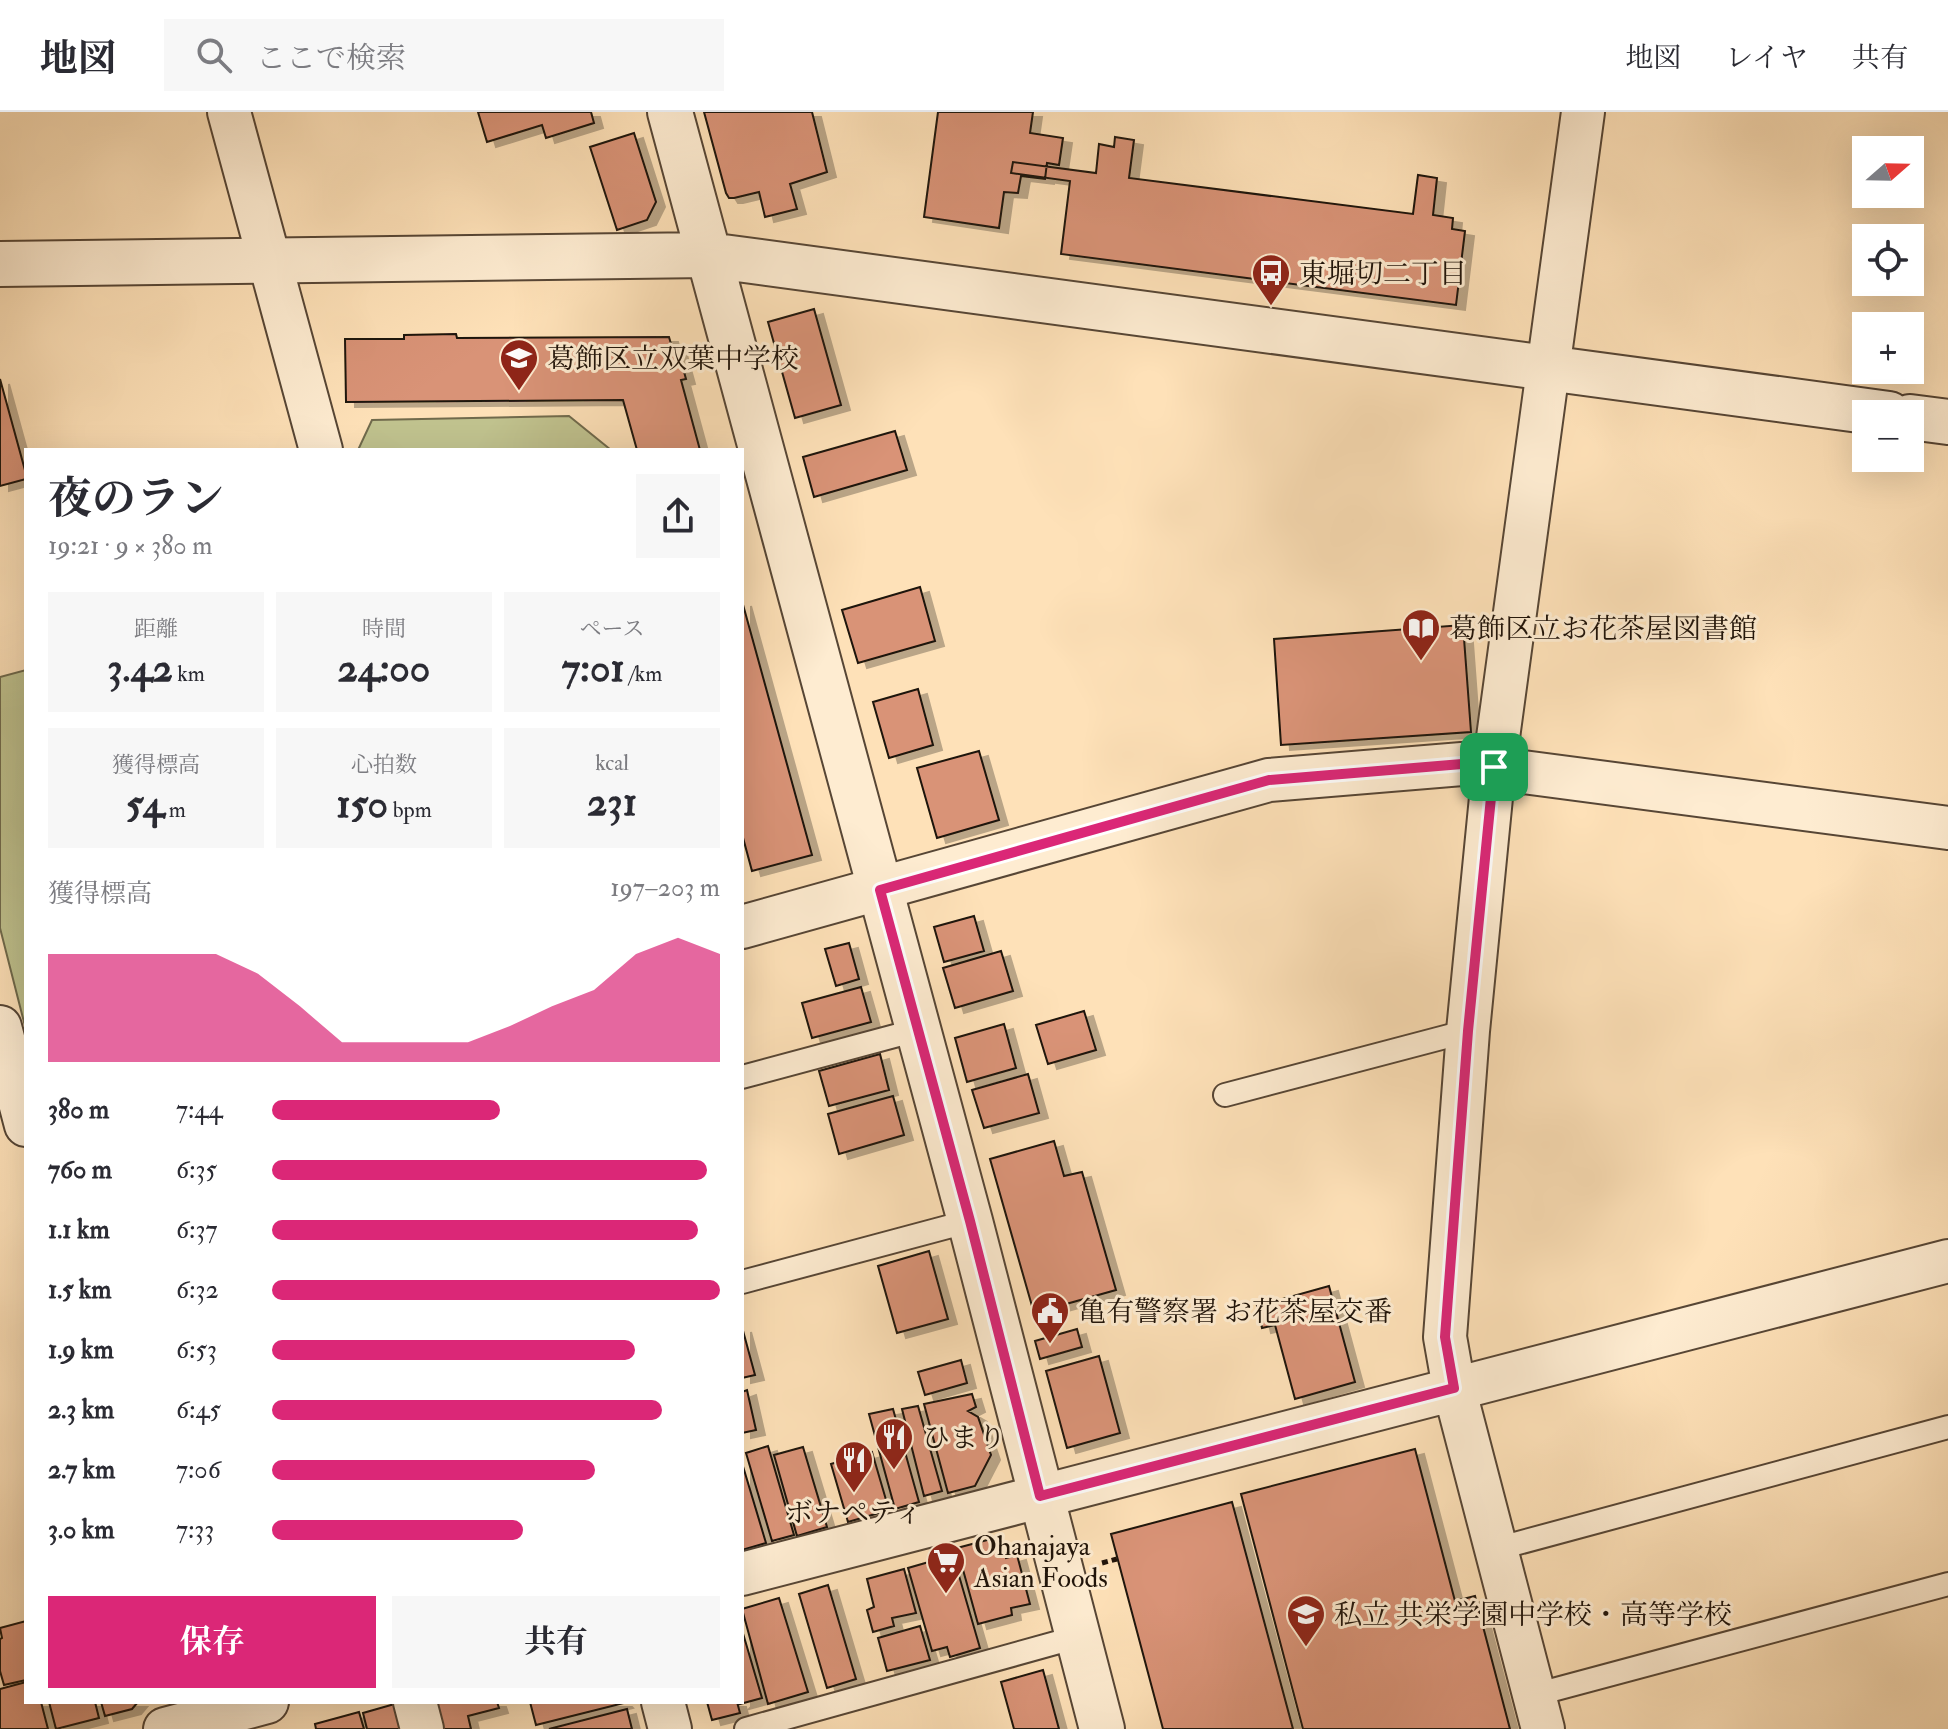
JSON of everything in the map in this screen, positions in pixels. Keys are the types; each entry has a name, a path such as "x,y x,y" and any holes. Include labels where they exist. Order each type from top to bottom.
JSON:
{"street":[{"path":"229,112 320,448"},
{"path":"670,112 970,1221 1102,1729"},
{"path":"1538,1712 1454,1388 1445,1337 1468,1031 1494,767 1583,112"},
{"path":"0,264 708,255 1852,409"},
{"path":"1924,419 1948,422"},
{"path":"744,926 1269,780 1462,764 1948,828"},
{"path":"0,1027 19,1122"},
{"path":"744,1573 1948,1261"},
{"path":"182,1720 258,1704"},
{"path":"416,1704 422,1729"},
{"path":"664,1704 670,1729"}],"lane":[{"path":"744,1076 917,1030"},
{"path":"1225,1095 1468,1031"},
{"path":"744,1281 970,1221"},
{"path":"1496,1549 1948,1427"},
{"path":"1538,1712 1948,1584"},
{"path":"746,1729 1077,1637"}],"green space":[{"path":"569,416 609,448 359,448 372,420"},
{"path":"24,671 24,1022 0,928 0,677"}],"building":[{"path":"478,112 591,112 594,123 546,138 542,125 487,142"},
{"path":"704,112 812,112 827,172 790,184 797,209 765,217 759,192 734,198 729,198 726,193"},
{"path":"938,112 1033,112 1030,133 1063,138 1059,165 1047,163 1045,179 1021,176 1018,193 1004,192 999,228 924,217"},
{"path":"634,133 656,202 647,220 617,230 590,147"},
{"path":"1115,137 1134,140 1129,178 1413,214 1418,175 1437,178 1433,215 1453,218 1452,229 1465,231 1456,305 1061,254 1070,181 1011,173 1013,162 1096,173 1099,144 1114,147"},
{"path":"814,309 841,405 795,418 768,322"},
{"path":"456,334 457,338 669,337 673,351 678,350 686,379 681,380 699,448 636,448 623,400 346,402 345,339 404,339 404,335"},
{"path":"0,379 24,467 24,480 0,486"},
{"path":"895,431 907,470 814,497 803,457"},
{"path":"920,587 935,641 858,663 842,610"},
{"path":"744,608 812,855 752,871 744,841"},
{"path":"1463,625 1471,732 1281,745 1274,639"},
{"path":"918,689 933,745 889,758 873,702"},
{"path":"979,751 999,820 937,838 917,768"},
{"path":"974,916 984,951 944,962 934,927"},
{"path":"849,943 859,979 836,986 825,949"},
{"path":"1001,951 1013,991 955,1008 943,968"},
{"path":"861,987 871,1022 812,1038 802,1003"},
{"path":"1084,1011 1096,1050 1048,1064 1036,1025"},
{"path":"1004,1024 1016,1068 967,1082 955,1038"},
{"path":"880,1054 889,1090 829,1106 819,1071"},
{"path":"1028,1074 1039,1113 984,1128 972,1090"},
{"path":"893,1096 904,1135 839,1154 828,1114"},
{"path":"1054,1141 1064,1176 1082,1172 1116,1290 1034,1313 990,1159"},
{"path":"929,1251 948,1319 897,1333 878,1266"},
{"path":"1329,1286 1355,1382 1295,1399 1275,1325 1262,1328 1257,1306"},
{"path":"1077,1329 1082,1347 1040,1359 1035,1341"},
{"path":"744,1334 755,1375 744,1378"},
{"path":"1099,1356 1120,1433 1067,1448 1046,1371"},
{"path":"961,1360 967,1383 925,1395 918,1372"},
{"path":"747,1390 756,1430 744,1433 744,1391"},
{"path":"972,1394 976,1407 968,1411 978,1417 991,1455 975,1486 948,1493 924,1404"},
{"path":"918,1406 942,1491 924,1496 902,1409"},
{"path":"893,1409 919,1502 895,1509 869,1414"},
{"path":"768,1446 794,1535 772,1541 746,1453"},
{"path":"803,1447 827,1527 797,1536 774,1455"},
{"path":"1415,1449 1455,1601 1475,1596 1510,1729 1303,1729 1241,1494"},
{"path":"872,1452 889,1510 848,1522 831,1464"},
{"path":"744,1470 766,1543 744,1549"},
{"path":"1232,1502 1293,1729 1163,1729 1111,1534"},
{"path":"991,1539 994,1550 1003,1547 1006,1558 1017,1555 1030,1604 1011,1608 1012,1615 978,1624 957,1548"},
{"path":"953,1555 980,1648 950,1657 947,1647 932,1651 908,1568"},
{"path":"904,1569 916,1613 892,1618 894,1626 873,1632 867,1610 874,1607 867,1579"},
{"path":"828,1585 856,1679 827,1688 799,1594"},
{"path":"779,1598 808,1692 768,1704 744,1608"},
{"path":"24,1622 24,1680 4,1685 0,1671 0,1628"},
{"path":"920,1626 930,1660 887,1671 878,1638"},
{"path":"744,1637 762,1698 744,1703"},
{"path":"1043,1670 1059,1729 1014,1729 1001,1682"},
{"path":"24,1683 24,1704 42,1704 48,1729 0,1729 0,1689"},
{"path":"50,1704 96,1704 99,1718 56,1729"},
{"path":"102,1704 136,1704 132,1709 105,1716"},
{"path":"398,1704 405,1729 367,1729 363,1713"},
{"path":"430,1704 498,1704 499,1708 468,1716 471,1729 436,1729"},
{"path":"531,1704 620,1704 536,1725"},
{"path":"708,1704 738,1704 740,1713 712,1720"},
{"path":"627,1709 632,1729 549,1729"},
{"path":"359,1712 364,1729 316,1729 315,1724"}],"place":[{"name":"東堀切二丁目","path":"1271,307"},
{"name":"葛飾区立双葉中学校","path":"519,392"},
{"name":"葛飾区立お花茶屋図書館","path":"1421,662"},
{"name":"亀有警察署 お花茶屋交番","path":"1050,1345"},
{"name":"ひまり","path":"894,1471"},
{"name":"ボナペティ","path":"854,1494"},
{"name":"Ohanajaya Asian Foods","path":"946,1595"},
{"name":"私立 共栄学園中学校・高等学校","path":"1306,1648"}],"route":[{"path":"1462,764 1494,767 1468,1031 1445,1337 1454,1388 1040,1496 970,1221 880,890 1269,780 1462,764"}]}
